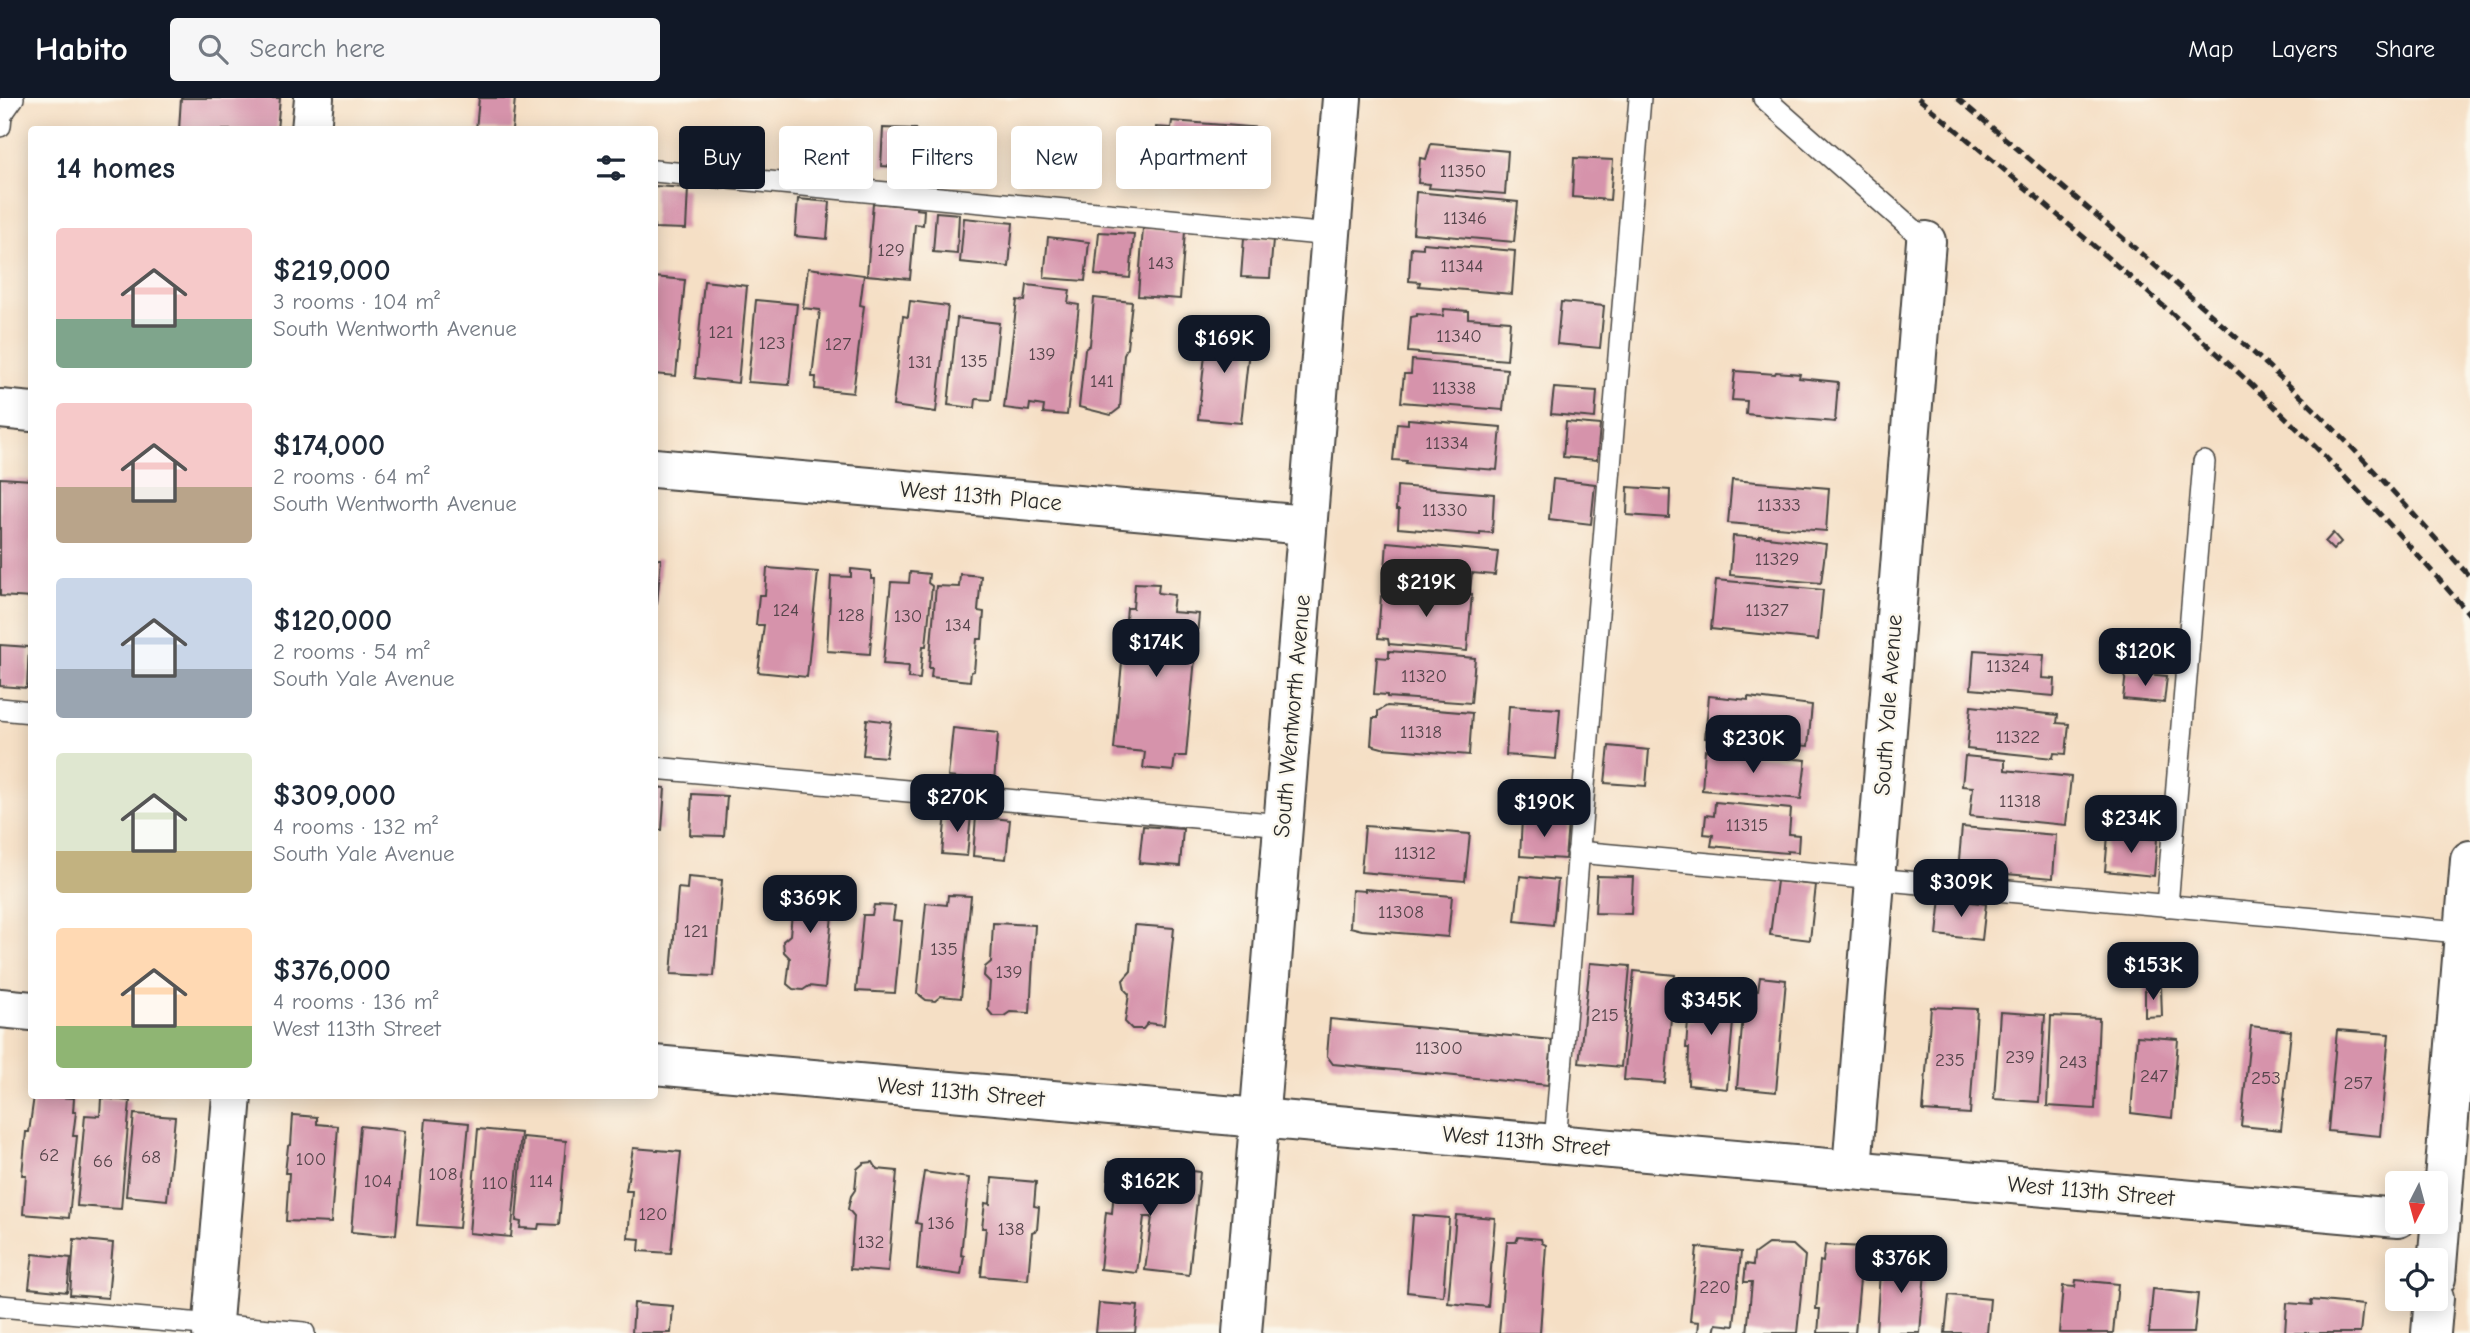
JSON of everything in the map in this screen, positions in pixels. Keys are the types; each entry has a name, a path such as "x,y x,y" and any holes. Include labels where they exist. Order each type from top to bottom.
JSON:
{"street":[{"path":"311,126 314,98"},
{"name":"South Wentworth Avenue","path":"1242,1333 1342,98"},
{"name":"South Yale Avenue","path":"1853,1169 1926,241"},
{"path":"0,409 28,412"},
{"name":"West 113th Place","path":"658,468 1307,525"},
{"path":"2448,1208 2470,860"},
{"path":"0,1008 28,1011"},
{"name":"West 113th Street","path":"658,1065 2385,1217"},
{"path":"213,1329 232,1099"},
{"path":"2431,1333 2433,1311"}],"lane":[{"path":"0,126 1,115 13,98"},
{"path":"1555,1143 1640,98"},
{"path":"1764,98 1926,241"},
{"path":"658,171 1331,235"},
{"path":"2167,905 2204,462"},
{"path":"0,709 28,712"},
{"path":"658,768 1283,825"},
{"path":"1578,852 2467,933"},
{"path":"0,1306 213,1329 304,1333"}],"building":[{"path":"181,98 280,98 277,126 179,126"},
{"path":"479,98 515,98 512,126 476,126"},
{"path":"1172,121 1236,126 1171,126"},
{"path":"883,128 887,128 887,166 881,166"},
{"path":"1431,144 1508,151 1505,194 1429,188 1430,184 1418,183 1420,158 1426,159"},
{"path":"1574,158 1613,160 1610,200 1572,197"},
{"path":"658,186 688,189 686,229 658,228"},
{"path":"1416,192 1518,202 1514,242 1413,233"},
{"path":"798,199 830,202 827,239 795,236"},
{"path":"873,203 924,210 923,225 915,224 910,279 867,275"},
{"path":"936,212 959,214 957,254 933,252"},
{"path":"964,218 1013,223 1009,267 960,262"},
{"path":"1143,228 1185,231 1180,299 1138,296"},
{"path":"1099,232 1134,234 1130,278 1095,275"},
{"path":"1048,237 1089,242 1085,281 1044,278"},
{"path":"1244,238 1273,239 1270,278 1241,277"},
{"path":"1423,243 1515,251 1512,294 1419,286 1420,282 1409,281 1411,247 1423,248"},
{"path":"808,268 864,275 860,305 864,306 853,393 815,389 816,377 812,377 820,310 803,308"},
{"path":"658,277 685,280 676,376 658,374"},
{"path":"704,281 747,286 738,383 695,378"},
{"path":"1027,285 1070,290 1068,303 1079,305 1067,415 1043,413 1044,406 1030,404 1029,411 1004,408 1017,300 1025,301"},
{"path":"1094,298 1132,302 1120,408 1111,415 1079,407 1085,349 1090,345"},
{"path":"756,300 797,304 789,385 748,382"},
{"path":"910,301 948,306 936,412 893,406 903,316 908,317"},
{"path":"1561,302 1604,306 1600,348 1557,344"},
{"path":"1444,309 1468,311 1468,318 1510,321 1507,360 1408,352 1411,317 1417,314 1443,316"},
{"path":"957,318 999,323 991,400 976,399 975,408 948,405"},
{"path":"1208,327 1251,332 1241,423 1198,419"},
{"path":"1412,360 1507,369 1503,410 1401,402 1404,374 1411,374"},
{"path":"1735,371 1800,374 1799,378 1838,382 1835,422 1746,414 1747,401 1732,400"},
{"path":"1554,388 1597,391 1595,418 1551,414"},
{"path":"1408,419 1501,427 1497,470 1393,460 1397,423 1408,424"},
{"path":"1566,422 1600,425 1597,460 1563,457"},
{"path":"0,478 28,480 28,598 0,596"},
{"path":"1553,479 1595,484 1591,524 1549,519"},
{"path":"1732,480 1829,488 1826,531 1728,523"},
{"path":"1397,486 1494,494 1492,533 1480,532 1480,535 1398,528"},
{"path":"1628,487 1670,490 1669,518 1627,515"},
{"path":"2333,533 2341,542 2333,550 2325,542"},
{"path":"1733,536 1759,536 1826,544 1821,583 1730,575"},
{"path":"1387,542 1498,552 1495,575 1472,573 1470,589 1394,582 1393,586 1384,585"},
{"path":"658,559 661,559 658,593"},
{"path":"767,568 818,572 807,677 758,672 764,625 756,625 759,595 765,595"},
{"path":"851,569 871,571 871,579 875,579 870,654 827,651 831,576 851,577"},
{"path":"910,572 929,574 928,583 932,586 920,679 908,678 909,666 883,664 891,582 909,583"},
{"path":"960,574 981,576 978,611 984,612 982,639 977,639 974,671 971,672 970,681 931,677 932,668 929,668 936,586 959,587"},
{"path":"1716,580 1823,590 1818,640 1711,629"},
{"path":"1135,583 1159,584 1158,593 1174,595 1172,612 1199,614 1186,756 1175,756 1173,771 1143,768 1145,752 1114,749 1127,608 1133,608"},
{"path":"1394,586 1472,594 1467,651 1389,644 1388,639 1378,638 1381,596 1393,597"},
{"path":"0,645 28,647 27,688 0,686"},
{"path":"1974,650 2044,655 2042,678 2055,679 2054,696 1971,689"},
{"path":"1389,651 1475,658 1471,703 1374,694 1377,657 1389,658"},
{"path":"2126,672 2167,676 2164,703 2123,699"},
{"path":"1709,696 1748,700 1748,697 1812,705 1808,746 1705,738"},
{"path":"1387,706 1472,713 1469,755 1371,745 1373,718 1378,718 1378,711"},
{"path":"1509,706 1560,709 1556,759 1506,755"},
{"path":"1971,706 2058,715 2057,723 2069,724 2066,754 2054,753 2053,758 1967,749"},
{"path":"867,719 891,722 886,757 863,755"},
{"path":"953,728 998,733 994,782 948,777"},
{"path":"1609,746 1649,750 1646,786 1605,783"},
{"path":"1705,750 1806,760 1801,799 1702,790"},
{"path":"1965,756 2005,760 2005,770 2071,777 2066,825 1970,816 1973,787 1962,786"},
{"path":"658,787 665,788 662,830 658,830"},
{"path":"692,794 727,796 724,836 690,835"},
{"path":"1715,802 1791,809 1789,834 1799,835 1798,852 1711,846 1713,835 1704,834 1706,815 1714,816"},
{"path":"946,813 971,815 967,856 942,854"},
{"path":"976,816 1010,820 1006,859 973,856"},
{"path":"1522,819 1568,823 1565,859 1520,856"},
{"path":"1143,826 1183,829 1180,866 1139,863"},
{"path":"1365,826 1470,834 1465,881 1361,872"},
{"path":"1962,827 2056,835 2053,878 1958,870"},
{"path":"2108,835 2157,839 2154,876 2105,871"},
{"path":"1520,876 1558,880 1553,925 1515,921"},
{"path":"1597,876 1633,877 1631,914 1595,913"},
{"path":"688,877 722,880 714,976 671,974 678,888 687,889"},
{"path":"795,880 835,884 825,988 809,986 803,990 793,989 787,984 790,958 784,952 783,941 790,935"},
{"path":"1777,881 1816,885 1810,940 1770,935"},
{"path":"1352,890 1452,896 1448,937 1350,927"},
{"path":"948,895 971,896 961,998 941,996 935,1001 926,1000 917,993 926,903 947,905"},
{"path":"1941,898 1986,904 1982,940 1937,935"},
{"path":"874,905 895,906 893,920 902,921 895,993 856,991 863,915 872,915"},
{"path":"993,923 1035,925 1030,1013 1010,1012 1004,1016 993,1016 988,1010 990,982 984,976 985,967 991,962"},
{"path":"1135,925 1174,928 1164,1025 1148,1023 1143,1029 1132,1029 1125,1022 1129,994 1125,990 1123,980 1131,971"},
{"path":"1590,963 1630,966 1621,1067 1579,1063"},
{"path":"1634,971 1675,975 1665,1083 1624,1080"},
{"path":"1760,977 1786,980 1776,1092 1737,1088 1745,990 1758,991"},
{"path":"1696,986 1736,989 1727,1089 1688,1085 1688,1021 1693,1021"},
{"path":"2161,987 2162,1016 2145,1017 2145,988"},
{"path":"1931,1007 1977,1009 1970,1114 1923,1111"},
{"path":"2000,1012 2045,1015 2039,1102 1994,1099"},
{"path":"2051,1016 2099,1018 2095,1109 2047,1106"},
{"path":"1330,1019 1552,1040 1548,1085 1333,1064 1327,1056"},
{"path":"2251,1026 2291,1031 2281,1130 2241,1126"},
{"path":"2337,1030 2389,1034 2380,1136 2328,1131"},
{"path":"2137,1036 2178,1039 2172,1118 2131,1113"},
{"path":"34,1099 74,1099 73,1112 76,1112 73,1136 77,1136 69,1218 23,1214 26,1175 22,1175 26,1132 29,1132"},
{"path":"101,1099 130,1101 121,1209 77,1206 85,1115 100,1116"},
{"path":"134,1114 175,1117 167,1200 126,1196"},
{"path":"293,1115 317,1117 317,1124 338,1126 331,1223 286,1221 289,1173 285,1173 288,1146 291,1145"},
{"path":"426,1119 469,1123 459,1228 417,1225"},
{"path":"360,1126 405,1131 396,1234 351,1232"},
{"path":"478,1129 521,1133 511,1237 469,1233"},
{"path":"523,1137 566,1141 559,1225 539,1224 538,1229 520,1228 521,1222 516,1221"},
{"path":"633,1148 681,1152 671,1253 639,1251 640,1239 628,1238 632,1191 626,1191"},
{"path":"873,1162 877,1169 897,1171 888,1272 850,1269 854,1216 848,1209 855,1190 857,1169 864,1163"},
{"path":"1110,1162 1200,1172 1189,1275 1145,1270 1152,1217 1144,1217 1137,1273 1100,1269 1106,1212 1112,1213 1114,1190 1107,1190"},
{"path":"924,1172 969,1178 961,1275 917,1269 921,1224 916,1223"},
{"path":"992,1178 1036,1182 1034,1206 1039,1207 1037,1230 1032,1232 1028,1280 981,1276 986,1228 982,1228 985,1203 990,1204"},
{"path":"1413,1215 1449,1218 1443,1296 1407,1292"},
{"path":"1456,1215 1495,1218 1488,1307 1448,1303"},
{"path":"1518,1237 1541,1239 1546,1245 1540,1333 1499,1333 1507,1242 1516,1242"},
{"path":"74,1239 113,1243 108,1298 70,1295"},
{"path":"1768,1244 1793,1245 1805,1256 1797,1333 1747,1333 1752,1282 1744,1282 1746,1264 1753,1265 1754,1254"},
{"path":"1825,1245 1863,1247 1855,1333 1818,1333 1820,1309 1816,1309 1820,1261 1823,1262"},
{"path":"1697,1247 1741,1252 1734,1326 1716,1324 1714,1333 1698,1333 1699,1322 1690,1321"},
{"path":"33,1254 71,1258 67,1292 29,1288"},
{"path":"1881,1256 1926,1259 1920,1333 1876,1333"},
{"path":"2076,1280 2118,1284 2113,1333 2059,1333 2063,1286 2075,1287"},
{"path":"2153,1289 2198,1294 2194,1333 2149,1333"},
{"path":"1949,1295 1990,1299 1987,1333 1945,1333"},
{"path":"2311,1300 2363,1305 2360,1333 2285,1333 2287,1303 2312,1305"},
{"path":"634,1303 673,1306 671,1333 632,1333"},
{"path":"1099,1303 1138,1306 1135,1333 1096,1333"}],"railway":[{"path":"1918,98 2240,374 2358,491 2470,615"},
{"path":"1957,98 2170,279 2295,391 2363,459 2470,577"}]}
